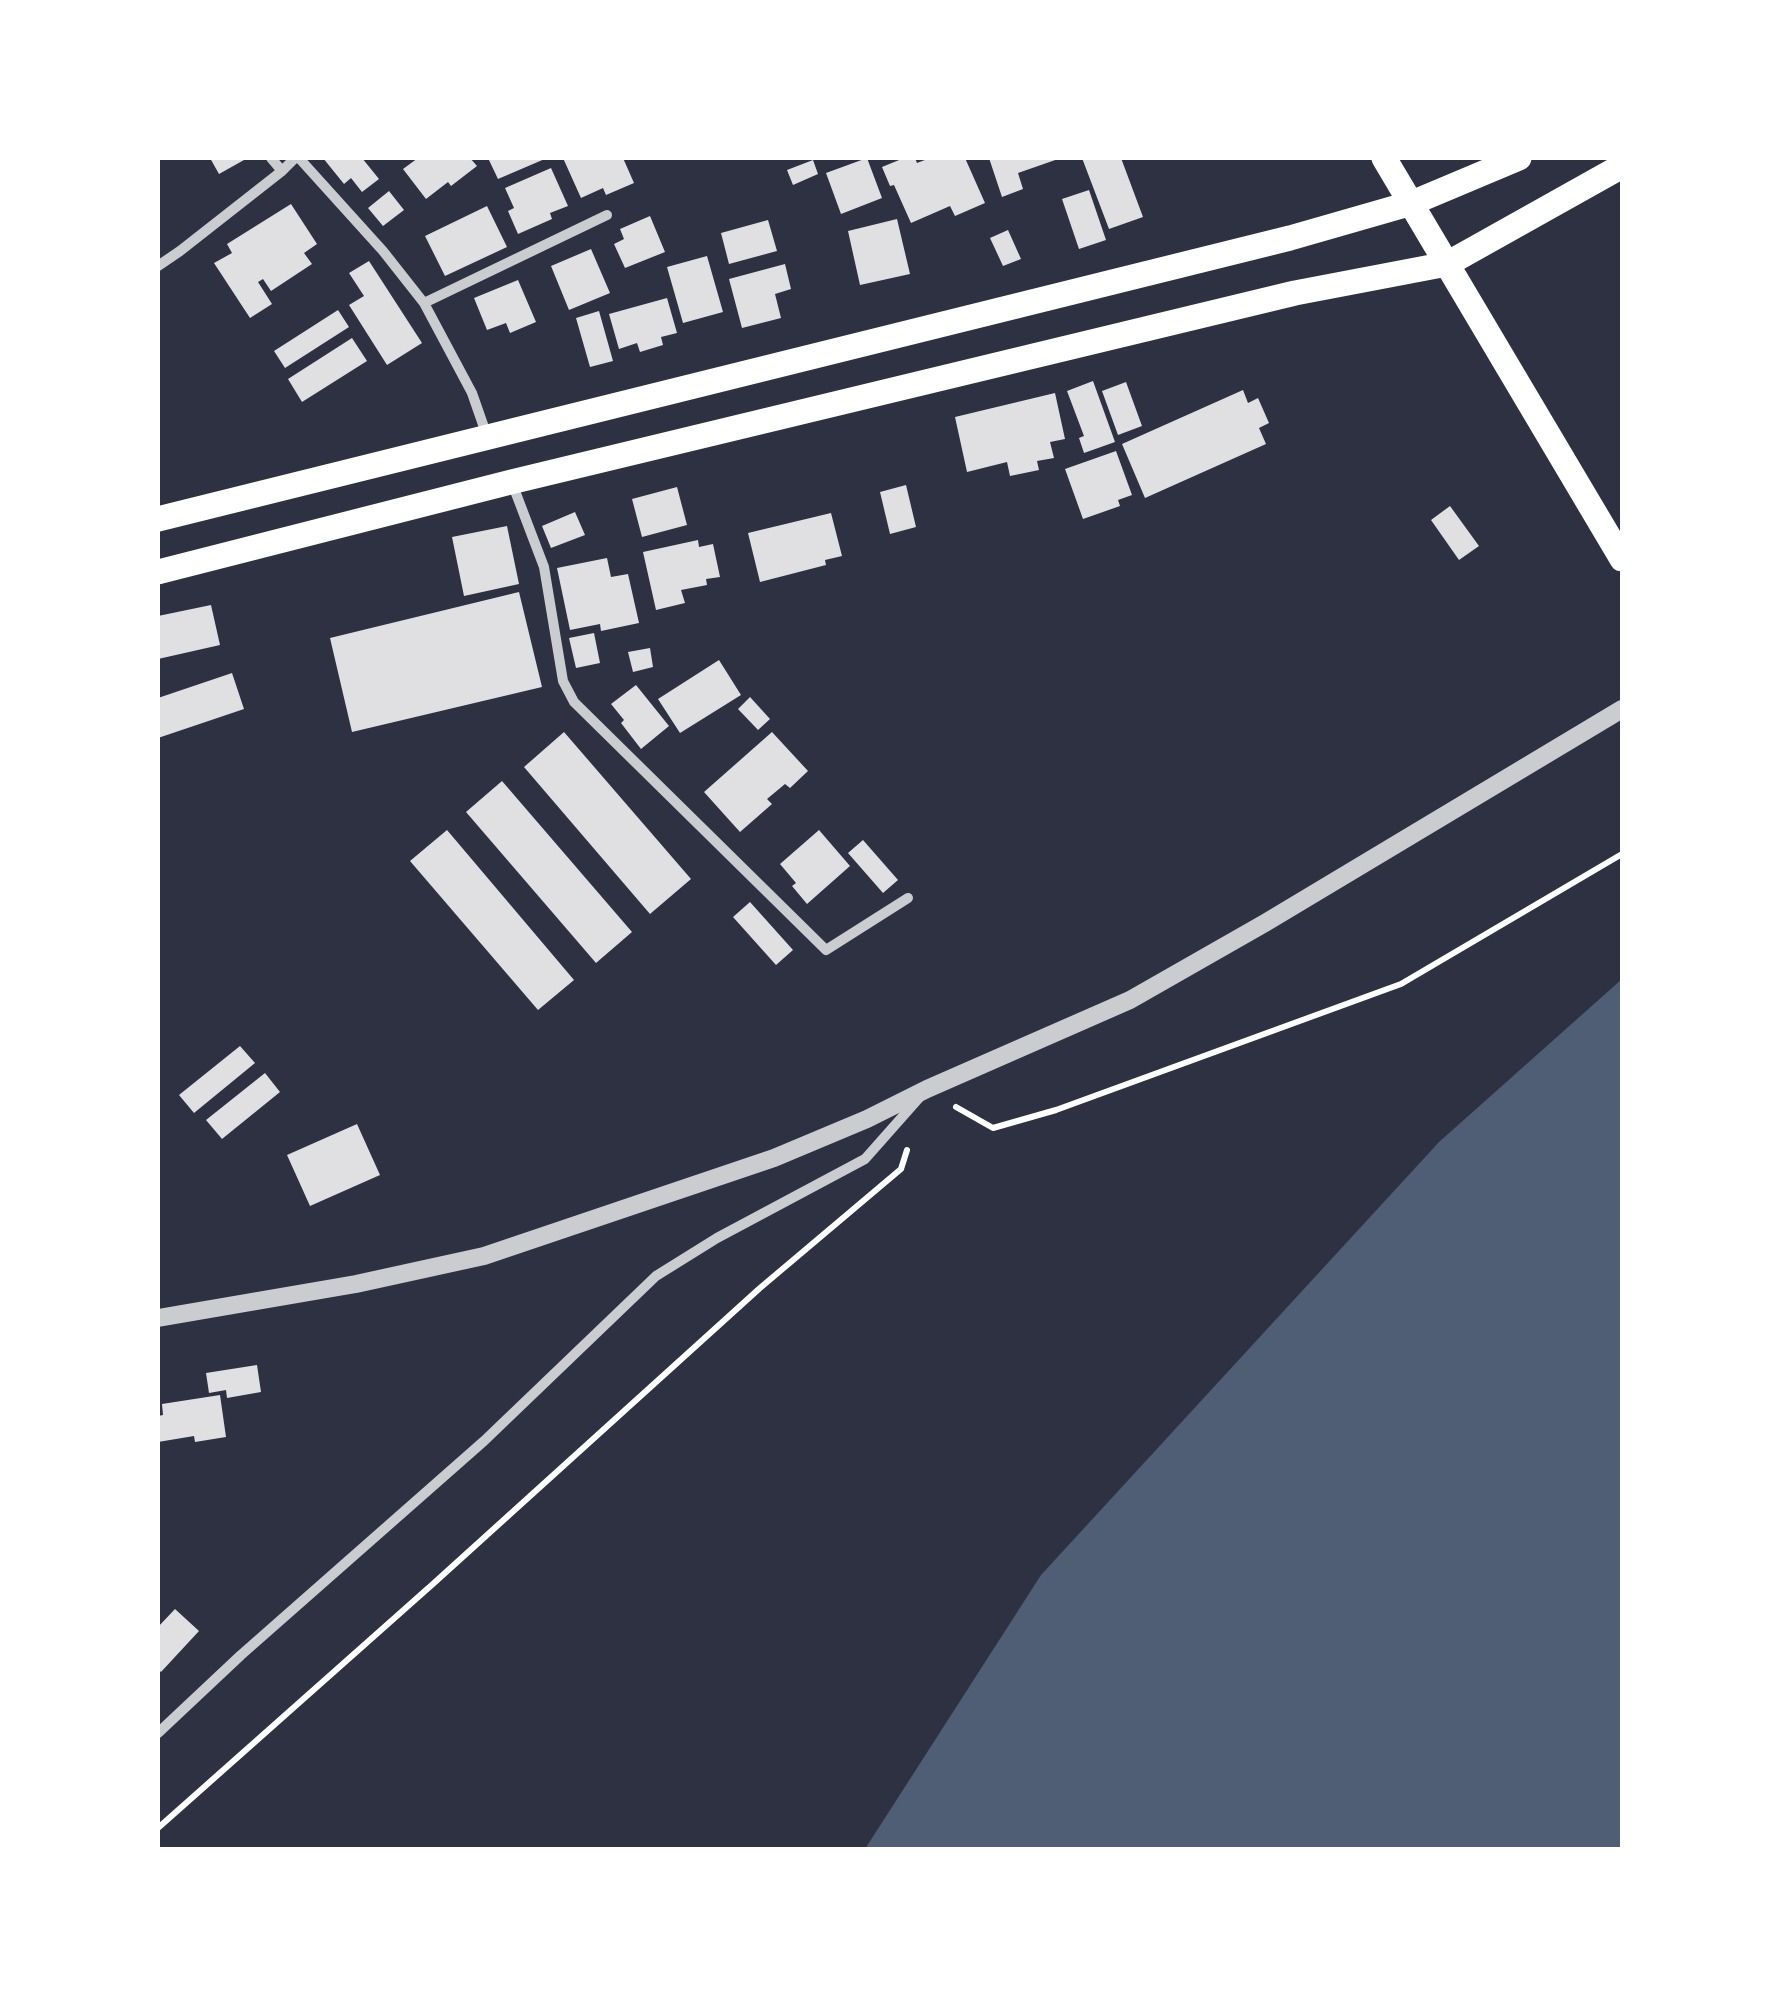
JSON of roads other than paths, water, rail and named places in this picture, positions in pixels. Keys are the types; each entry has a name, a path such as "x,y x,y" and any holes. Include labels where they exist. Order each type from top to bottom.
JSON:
{"main road":[{"path":"1384,158 1622,560"},
{"path":"158,519 1252,247 1412,203 1519,158"},
{"path":"158,572 511,482 1295,293 1447,264 1622,166"}],"street":[{"path":"271,158 282,171"},
{"path":"158,266 297,158 383,250 424,303 472,393 488,438"},
{"path":"424,303 608,215"},
{"path":"511,482 544,567 563,681 574,702 826,950 908,898"},
{"path":"158,1318 356,1284 484,1256 774,1158 1130,1000 1622,709"},
{"path":"158,1733 484,1441 656,1276 717,1238 864,1159 927,1089"}],"water":[{"path":"1622,979 1622,1849 865,1849 1041,1575 1439,1142"}]}
